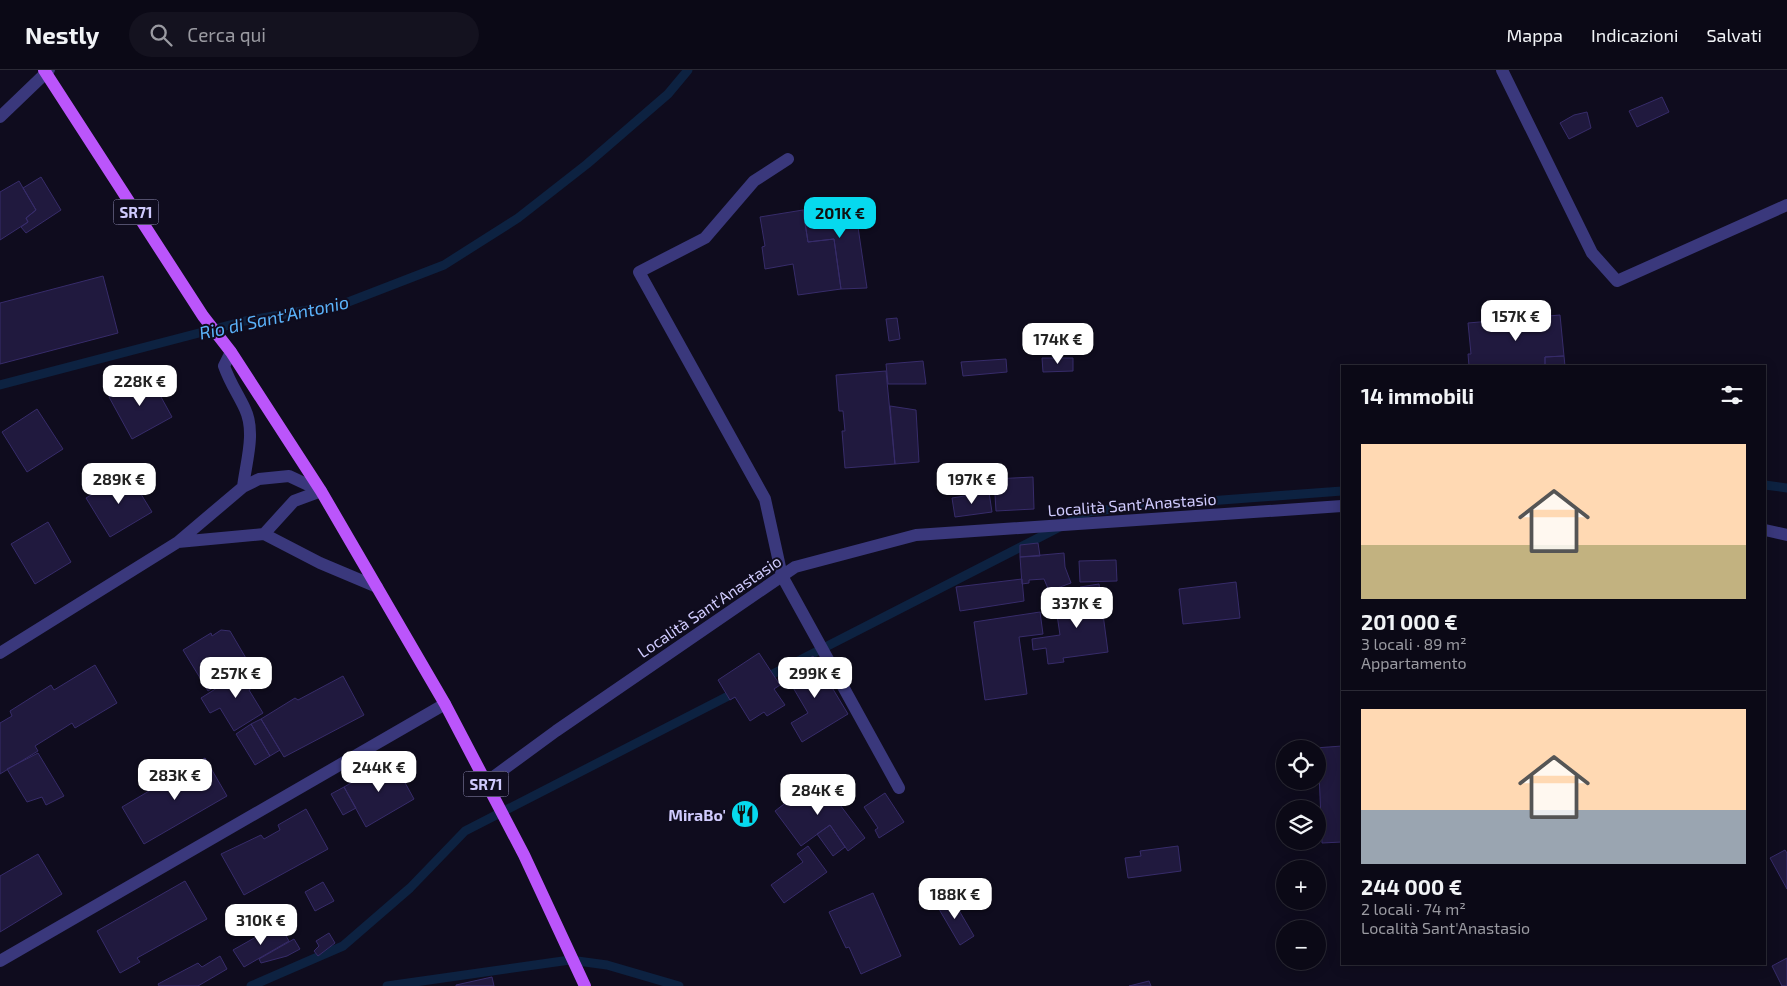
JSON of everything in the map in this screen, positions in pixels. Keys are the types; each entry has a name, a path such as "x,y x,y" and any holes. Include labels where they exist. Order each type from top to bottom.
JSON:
{"main road":[{"name":"SR71","path":"46,71 203,316 231,352 321,491 445,704 524,855 585,986"}],"street":[{"path":"1502,70 1592,254 1617,281 1787,205"},
{"path":"0,117 46,71"},
{"path":"788,160 754,181 704,238 638,272 765,499 782,576 899,788"},
{"path":"231,352 224,366 234,392 245,410 250,433 243,487"},
{"path":"0,653 178,542 243,487 259,479 289,476 321,491"},
{"path":"264,534 294,501 321,491"},
{"name":"Località Sant'Anastasio","path":"485,783 572,720 795,567 916,535 1341,506"},
{"path":"1766,530 1787,536"},
{"path":"178,542 264,534 320,563 377,588"},
{"path":"0,961 445,704"}],"building":[{"path":"1662,97 1669,112 1637,127 1629,111"},
{"path":"1587,112 1591,128 1569,139 1560,123 1574,115"},
{"path":"41,177 61,210 26,233 21,227 28,222 26,218 36,210 23,188"},
{"path":"19,181 36,210 26,218 28,222 0,240 0,192"},
{"path":"854,200 867,288 841,289 834,239 808,242 803,210"},
{"path":"803,210 808,242 834,239 841,289 798,295 793,264 765,269 762,247 765,246 760,217"},
{"path":"103,276 118,333 0,364 0,303"},
{"path":"1560,315 1564,356 1545,357 1545,365 1469,365 1468,354 1471,354 1468,323"},
{"path":"897,318 900,339 889,341 886,319"},
{"path":"1564,356 1565,365 1545,365 1545,357"},
{"path":"1042,358 1073,358 1073,371 1043,372"},
{"path":"1006,359 1007,372 963,376 961,362"},
{"path":"923,361 926,384 888,384 886,364"},
{"path":"886,371 895,464 845,468 842,431 845,431 843,411 839,411 836,375"},
{"path":"149,375 172,417 132,439 109,397"},
{"path":"890,406 916,410 919,462 895,464"},
{"path":"37,409 63,449 27,472 2,432"},
{"path":"128,473 152,512 110,537 86,498"},
{"path":"1033,477 1034,509 996,511 994,479"},
{"path":"989,492 992,512 955,517 952,498"},
{"path":"48,522 71,562 35,584 11,544"},
{"path":"1038,543 1040,556 1020,557 1020,545"},
{"path":"1064,553 1065,567 1071,583 1049,591 1044,579 1029,580 1029,583 1022,584 1020,557"},
{"path":"1116,560 1117,581 1080,582 1079,561"},
{"path":"1022,579 1024,601 960,611 956,587"},
{"path":"1236,582 1240,618 1183,624 1179,589"},
{"path":"1099,584 1108,652 1063,658 1064,662 1048,664 1046,648 1033,650 1032,639 1060,635 1056,608 1083,604 1080,587"},
{"path":"1040,612 1043,634 1019,637 1027,694 985,700 974,622"},
{"path":"221,630 230,631 250,665 208,691 183,650 211,633 212,636"},
{"path":"759,653 780,685 774,689 785,705 767,716 764,712 750,721 735,697 730,700 718,680"},
{"path":"813,656 848,714 802,742 791,723 808,713 785,674"},
{"path":"95,665 117,703 75,728 72,723 35,746 38,751 0,774 0,723 12,716 10,711 51,685 54,690"},
{"path":"252,666 261,682 249,690 263,713 234,731 220,708 210,713 201,698"},
{"path":"343,676 364,715 284,757 261,719 295,698 298,700"},
{"path":"261,719 280,750 270,756 251,724"},
{"path":"251,724 270,756 255,765 236,734"},
{"path":"1341,746 1341,842 1326,843 1326,800 1320,800 1320,790 1326,790 1326,747"},
{"path":"38,753 64,796 46,805 42,797 27,802 7,769"},
{"path":"205,758 227,796 144,844 122,807"},
{"path":"392,759 414,799 366,827 344,787"},
{"path":"819,777 865,838 848,851 830,825 801,846 775,811"},
{"path":"344,787 356,808 343,815 331,794"},
{"path":"885,793 904,822 879,838 875,830 878,828 864,807"},
{"path":"306,809 328,849 244,895 221,854 261,835 264,839 280,830 278,825"},
{"path":"830,825 845,847 833,856 817,834"},
{"path":"808,846 827,872 784,903 771,885 803,862 797,854"},
{"path":"1178,846 1181,871 1128,878 1125,858 1141,856 1140,851"},
{"path":"1785,850 1787,853 1787,889 1770,858"},
{"path":"38,854 62,894 0,932 0,876"},
{"path":"185,881 207,919 137,958 140,962 120,973 97,931"},
{"path":"323,882 334,901 315,911 305,892"},
{"path":"873,893 901,956 861,974 849,947 846,948 829,912"},
{"path":"950,895 974,936 960,945 936,904"},
{"path":"279,924 289,941 244,967 233,950"},
{"path":"329,933 335,943 318,956 314,951 319,946 316,941"},
{"path":"294,939 300,949 287,956 261,963 259,959"},
{"path":"220,956 227,969 198,986 159,986 158,984 198,963 202,967"},
{"path":"1787,958 1787,986 1782,986 1772,966"},
{"path":"492,977 494,986 456,986 456,985"},
{"path":"1149,981 1151,986 1129,986"}],"waterway":[{"name":"Rio di Sant'Antonio","path":"0,385 245,321 343,304 444,265 518,218 587,164 668,94 688,70"},
{"path":"1766,485 1787,488"},
{"path":"763,679 1089,512 1128,507 1341,491"},
{"path":"251,986 343,946 410,888 465,831 738,691"},
{"path":"387,986 570,960 607,965 679,986"}],"place":[{"name":"MiraBo'","path":"745,814"}]}
